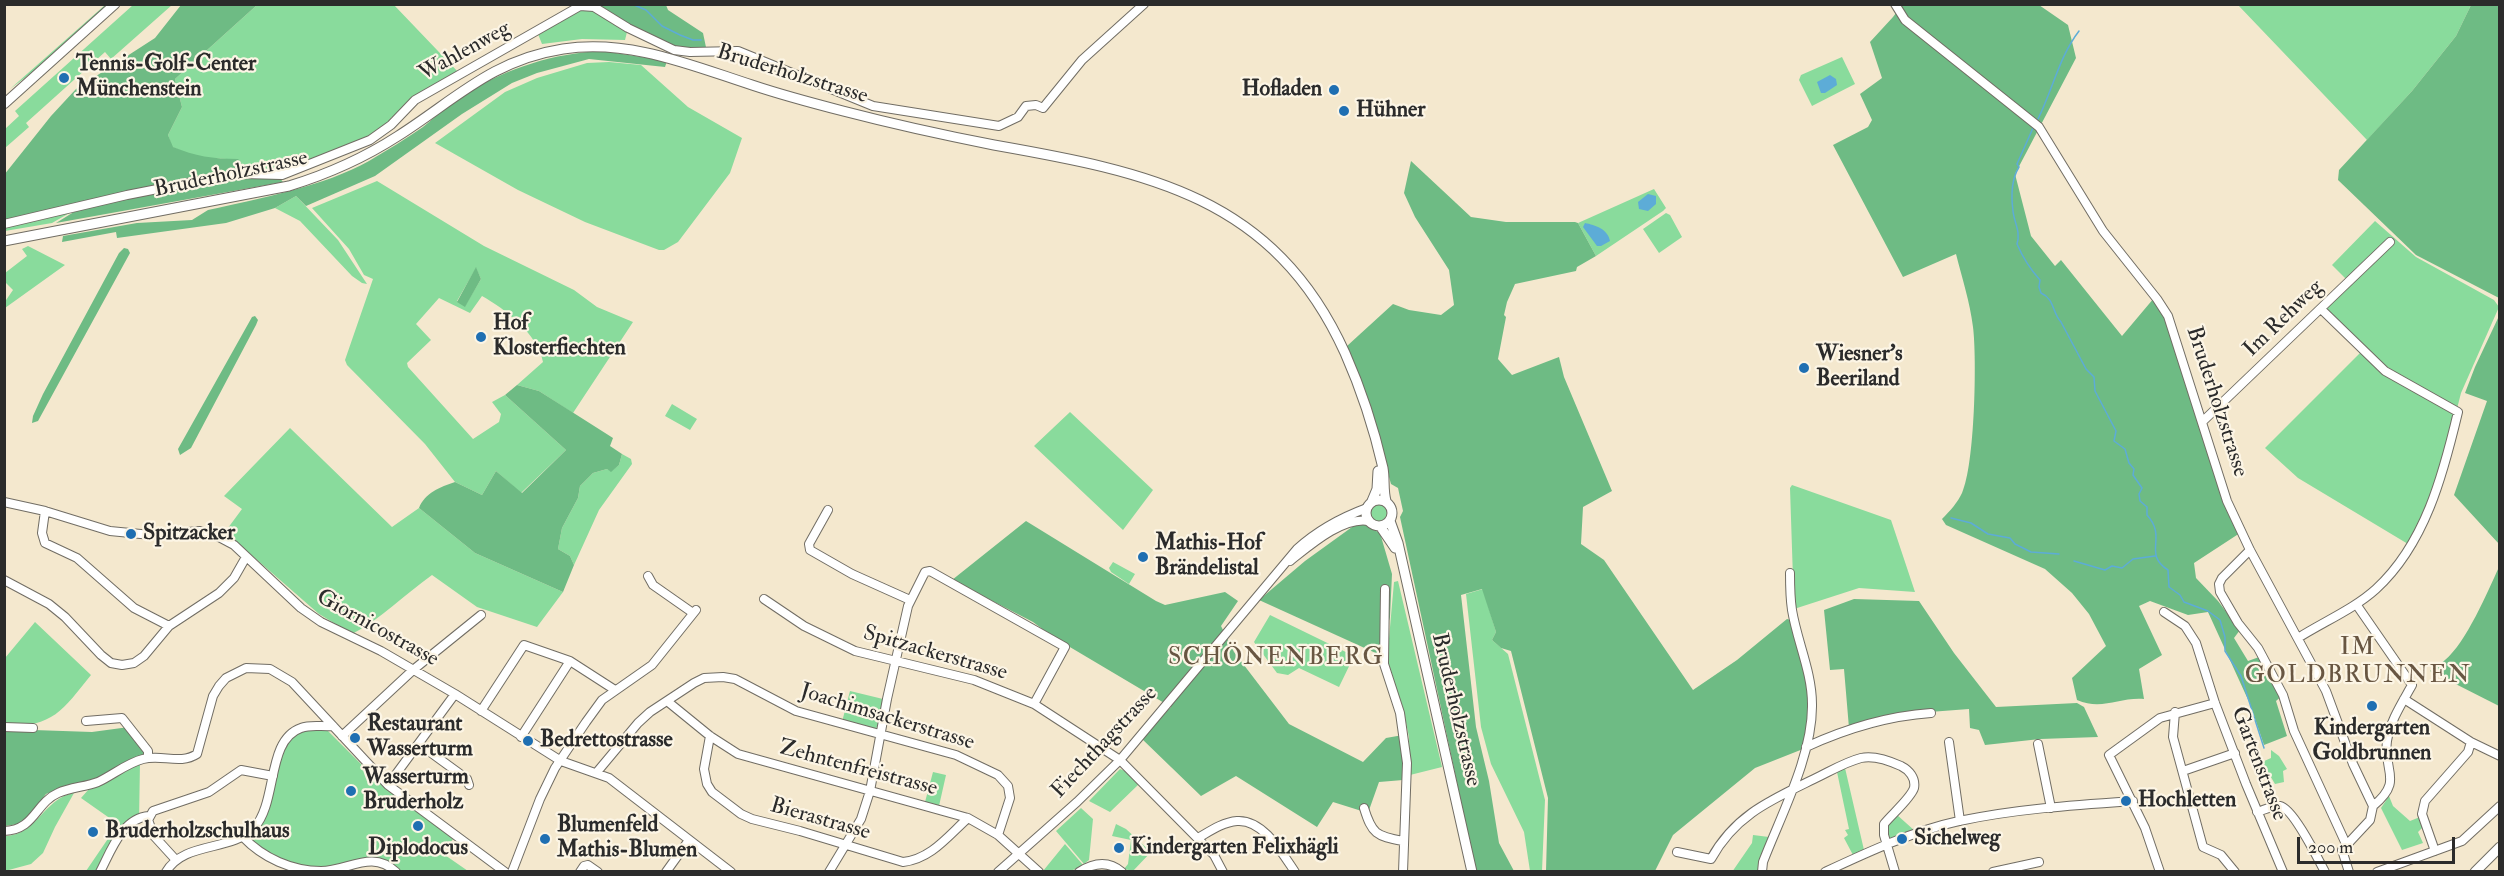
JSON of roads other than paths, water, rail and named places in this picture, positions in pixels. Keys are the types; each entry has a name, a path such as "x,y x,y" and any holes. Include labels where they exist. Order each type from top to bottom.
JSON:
{"main road":[{"path":"4,104 116,4"},
{"name":"Bruderholzstrasse","path":"4,241 250,194 317,177 363,157 400,135 476,81 536,55 591,47 617,47 669,57 811,103 897,125 1122,170 1187,193 1220,209 1270,246 1319,304 1346,356 1383,468 1386,501 1392,509 1390,521 1401,558 1472,872"},
{"path":"4,97 33,77"},
{"name":"Bruderholzstrasse","path":"4,236 88,224"},
{"name":"Bruderholzstrasse","path":"1369,521 1370,505 1378,483 1377,448"},
{"path":"1370,505 1378,499 1386,501"},
{"path":"1369,521 1380,526 1390,521"},
{"name":"Bruderholzstrasse","path":"1380,526 1401,558"},
{"path":"2475,872 2499,847"}],"street":[{"name":"Wahlenweg","path":"4,224 127,195 203,181 243,174 282,175 370,140 423,95 502,53 580,6 594,7 628,28 674,50 738,51 846,97 884,108 999,126 1018,117 1026,106 1036,105 1043,108 1082,60 1144,4"},
{"name":"Bruderholzstrasse","path":"1895,4 1905,20 2039,127 2103,231 2163,307 2175,336 2220,483 2250,550 2326,692 2353,764 2373,806"},
{"name":"Im Rehweg","path":"2202,422 2390,242"},
{"path":"2298,638 2356,604 2375,590 2403,559 2440,482 2458,412 2385,371 2321,309"},
{"name":"Giornicostrasse","path":"4,501 45,511 90,526 130,534 151,535 200,531 226,540 301,608 321,622 381,651 455,694 561,761 597,772 614,782 731,872"},
{"name":"Fiechthagstrasse","path":"998,872 1088,792 1120,760 1297,549 1315,533 1370,505"},
{"path":"828,510 809,544 810,550 852,574 910,600"},
{"path":"45,511 42,533 45,543 77,558 134,608 169,626"},
{"name":"Fiechthagstrasse","path":"1276,574 1313,543 1332,531 1356,521 1369,521"},
{"path":"2250,550 2222,578 2219,584 2220,592 2238,623 2258,648 2283,695 2294,731 2346,844"},
{"path":"4,580 49,604 111,663 122,665 134,663 144,656 169,626 219,593 234,578 246,557"},
{"path":"829,872 861,819 870,791 895,661 910,600 922,574 928,571 1065,646 1034,704"},
{"path":"1762,872 1763,862 1793,789 1806,747 1812,704 1805,661 1792,612 1790,573"},
{"path":"512,872 540,799 561,761 602,700 652,665 694,611 653,585 648,576"},
{"path":"1385,589 1384,664 1400,713 1407,763 1403,872"},
{"name":"Spitzackerstrasse","path":"764,599 829,640 855,651 974,680 1034,704 1120,760 1214,855 1223,872"},
{"path":"2349,872 2342,852 2346,844 2370,820 2373,806 2390,784 2387,742 2395,716 2412,685 2356,604"},
{"name":"Gartenstrasse","path":"2164,612 2185,626 2196,643 2215,703 2282,871"},
{"path":"342,736 413,670 481,615"},
{"path":"481,711 524,645 570,662 615,690"},
{"path":"522,737 570,662"},
{"path":"4,831 18,829 29,823 45,802 61,791 98,782 141,759 190,759 197,754 213,696 226,678 246,668 263,668 281,674 388,785 505,872"},
{"name":"Joachimsackerstrasse","path":"597,772 638,723 667,701 704,678 723,677 735,680 796,711 965,758 1004,779 1010,798 998,835"},
{"path":"388,785 455,694"},
{"path":"2404,699 2471,742 2499,756"},
{"name":"Zehntenfreistrasse","path":"667,701 710,736 738,754 968,818 998,835 1039,872"},
{"path":"2160,872 2155,852 2133,801 2109,754 2160,718 2175,712 2215,703"},
{"path":"2175,712 2173,737 2203,847 2221,855 2235,872"},
{"path":"1806,747 1854,728 1893,717 1931,713"},
{"path":"86,721 122,718 148,751 148,758"},
{"path":"166,872 175,859 243,837 254,828 269,801 278,754 289,735 300,728 333,726"},
{"path":"4,728 33,728"},
{"name":"Bierastrasse","path":"710,736 704,777 712,792 752,819 846,844 892,860 914,861 927,854 968,818"},
{"path":"1949,742 1960,821"},
{"path":"2435,851 2422,808 2428,796 2468,752 2471,742"},
{"path":"419,744 467,778 469,785"},
{"path":"2038,744 2051,808"},
{"path":"2183,771 2235,753"},
{"path":"1677,852 1711,859 1730,830 1746,816 1793,789 1846,763 1863,758 1875,758 1905,768 1911,773 1914,788 1884,824 1884,835 1895,872"},
{"path":"100,872 122,831 140,817 149,816 153,812 209,792 241,770 273,776"},
{"path":"1825,872 1887,845 1960,821 2051,808 2133,801"},
{"path":"2257,812 2278,806 2285,808 2298,825 2325,872"},
{"path":"2377,872 2467,838 2499,806"},
{"path":"1364,808 1374,832 1382,837 1403,841"},
{"path":"149,816 154,836 175,859"},
{"path":"1198,838 1229,823 1237,821 1253,824 1276,846 1295,872"},
{"path":"243,837 265,855 281,864 323,871 373,860 383,862 396,872"},
{"path":"666,872 689,840"},
{"path":"1993,872 2039,862"},
{"path":"1079,872 1092,864 1106,864 1122,872"},
{"path":"580,872 584,866 588,865 598,872"}],"water":[{"path":"1830,75 1836,79 1837,85 1821,93 1817,82"},
{"path":"1648,194 1656,196 1656,204 1648,211 1639,209 1638,202"},
{"path":"1585,223 1597,226 1607,233 1610,241 1597,246 1583,227"}],"waterway":[{"path":"632,4 646,10 662,26 693,40 701,40"},
{"path":"2038,119 2061,62 2079,31"},
{"path":"2033,128 2017,164 2019,167 2012,188 2017,244 2027,263 2040,280 2041,293 2051,302 2086,369 2094,377 2095,391 2116,431 2114,441 2125,449 2129,463 2134,469 2133,475 2142,488 2139,494 2140,501 2147,507 2147,515 2153,523 2156,538 2155,551 2160,564 2168,570 2169,587 2180,595 2184,602 2208,611 2220,620 2225,637 2225,651 2241,676 2264,748"},
{"path":"1951,518 1971,523 1988,534 2010,538 2015,544 2031,552 2059,554"},
{"path":"2074,561 2105,570 2112,566 2122,568 2133,559 2155,556"}],"place":[{"name":"Tennis-Golf-Center Münchenstein","path":"64,78"},
{"name":"Hofladen","path":"1334,90"},
{"name":"Hühner","path":"1344,111"},
{"name":"Hof Klosterfiechten","path":"481,337"},
{"name":"Wiesner's Beeriland","path":"1804,368"},
{"name":"Spitzacker","path":"131,534"},
{"name":"Mathis-Hof Brändelistal","path":"1143,557"},
{"name":"Kindergarten Goldbrunnen","path":"2372,706"},
{"name":"Restaurant Wasserturm","path":"355,738"},
{"name":"Bedrettostrasse","path":"528,741"},
{"name":"Wasserturm Bruderholz","path":"351,791"},
{"name":"Hochletten","path":"2126,801"},
{"name":"Diplodocus","path":"418,826"},
{"name":"Bruderholzschulhaus","path":"93,832"},
{"name":"Blumenfeld Mathis-Blumen","path":"545,839"},
{"name":"Sichelweg","path":"1902,839"},
{"name":"Kindergarten Felixhägli","path":"1119,848"}],"district":[{"name":"SCHÖNENBERG","path":"1276,659"},
{"name":"IM GOLDBRUNNEN","path":"2358,663"}]}
